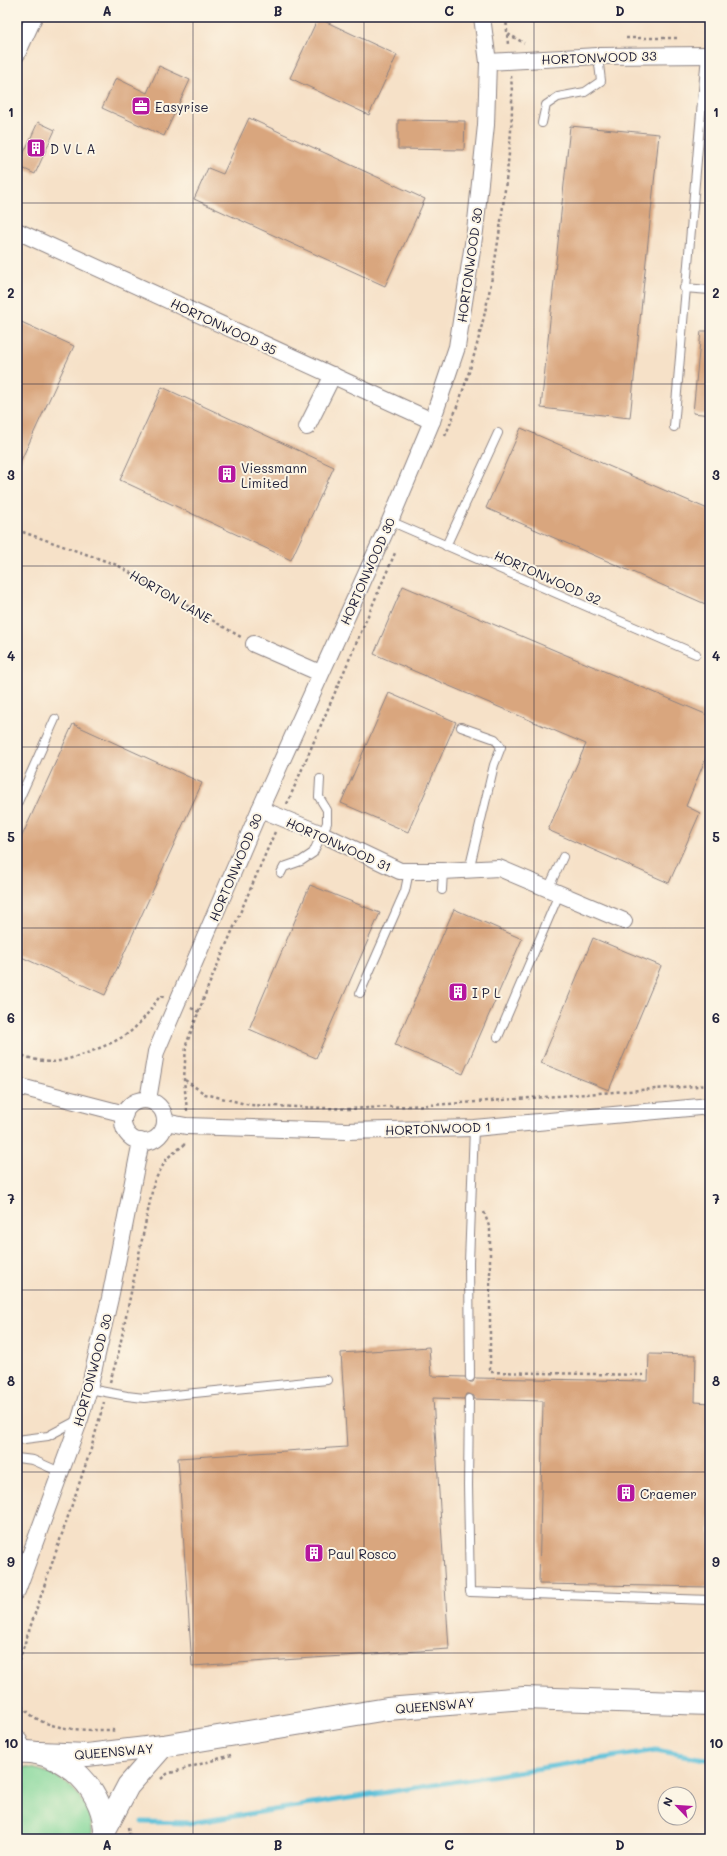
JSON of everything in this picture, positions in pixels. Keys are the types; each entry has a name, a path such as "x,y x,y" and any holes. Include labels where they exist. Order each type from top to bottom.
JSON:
{"main road":[{"name":"QUEENSWAY","path":"25,1749 87,1755 163,1746 387,1708 524,1698 710,1704"},
{"name":"QUEENSWAY","path":"106,1834 128,1786 163,1746"},
{"path":"25,1749 72,1768 96,1794 106,1834"}],"street":[{"path":"17,54 34,17"},
{"name":"HORTONWOOD 30","path":"148,1100 156,1052 260,809 320,673 390,521 432,421 457,347 475,231 486,125 488,62 482,17"},
{"name":"HORTONWOOD 33","path":"488,62 598,56 708,55"},
{"name":"HORTONWOOD 35","path":"17,231 432,421"},
{"path":"307,427 333,376"},
{"path":"254,644 320,673"},
{"name":"HORTONWOOD 31","path":"260,809 322,834 400,871 443,871 499,868 624,921"},
{"path":"17,1086 125,1114"},
{"path":"148,1100 159,1106 165,1116 165,1122 160,1135 155,1139 141,1141 134,1139 125,1128 125,1114 127,1109 136,1101 148,1100"},
{"name":"HORTONWOOD 1","path":"165,1122 186,1126 346,1131 474,1128 710,1106"},
{"name":"HORTONWOOD 30","path":"17,1591 80,1419 89,1389 110,1298 141,1141"}],"lane":[{"path":"674,426 684,288 708,55"},
{"path":"542,123 546,105 558,97 585,92 601,81 598,56"},
{"path":"684,288 710,290"},
{"path":"446,546 498,433"},
{"name":"HORTONWOOD 32","path":"390,521 696,654"},
{"path":"17,804 55,720"},
{"path":"461,727 494,739 502,748 494,765 469,870"},
{"path":"281,873 284,867 301,861 313,853 328,823 327,810 319,797 320,779"},
{"path":"498,1037 553,891 563,857"},
{"path":"360,993 405,891 409,871"},
{"path":"442,890 443,871"},
{"path":"470,1377 470,1262 474,1128"},
{"path":"89,1389 144,1398 327,1380"},
{"path":"469,1399 468,1485 470,1592 710,1600"},
{"path":"17,1440 48,1436 80,1419"},
{"path":"17,1458 33,1460 60,1472"}],"path":[{"name":"HORTON LANE","path":"17,530 117,565 254,644"},
{"path":"187,1104 184,1080 186,1045 208,987 269,846"},
{"path":"17,1054 32,1059 58,1062 94,1050 129,1032 147,1015 160,996 167,998"},
{"path":"184,1080 205,1094 250,1105 348,1109 448,1104 710,1085"},
{"path":"112,1374 154,1182 167,1158 184,1145"},
{"path":"484,1206 484,1213 490,1229 490,1372 643,1375"},
{"path":"17,1666 91,1449 103,1406"},
{"path":"17,1695 25,1709 42,1720 67,1729 113,1730"},
{"path":"17,1716 25,1709"},
{"path":"156,1783 166,1774 235,1755"}],"green space":[{"path":"17,1767 32,1768 46,1772 59,1778 71,1787 80,1797 87,1810 91,1824 92,1839 17,1839"}],"building":[{"path":"318,18 397,55 369,115 290,78"},
{"path":"159,66 190,80 164,136 102,108 116,78 147,93"},
{"path":"249,118 425,199 385,286 194,199 208,168 223,174"},
{"path":"398,120 465,121 464,150 398,149"},
{"name":"D V L A","path":"38,122 55,130 35,174 18,166"},
{"path":"570,126 659,134 630,418 541,408"},
{"path":"17,320 74,346 17,469"},
{"path":"701,331 710,331 710,415 693,413"},
{"name":"Viessmann Limited","path":"162,387 334,467 291,560 120,480"},
{"path":"521,428 710,510 710,606 486,508"},
{"path":"403,586 710,716 710,748 686,806 700,813 669,883 548,830 586,744 374,654"},
{"path":"389,693 456,722 408,832 341,803"},
{"path":"73,724 202,783 105,995 17,955 17,847"},
{"path":"310,885 380,913 316,1058 249,1029"},
{"name":"I P L","path":"454,909 522,939 463,1074 395,1045"},
{"path":"593,938 661,966 609,1090 541,1063"},
{"name":"Paul Rosco","path":"429,1347 431,1376 465,1377 470,1382 473,1382 475,1378 648,1381 649,1354 696,1355 695,1402 710,1403 710,1587 539,1584 543,1401 474,1399 474,1396 469,1394 466,1394 464,1399 433,1398 449,1649 192,1666 178,1458 347,1447 341,1353"}],"waterway":[{"path":"142,1822 191,1823 656,1750 710,1760"}],"place":[{"name":"Easyrise","path":"141,106"},
{"name":"D V L A","path":"36,148"},
{"name":"Viessmann Limited","path":"227,474"},
{"name":"I P L","path":"458,992"},
{"name":"Craemer","path":"626,1493"},
{"name":"Paul Rosco","path":"314,1553"}]}
